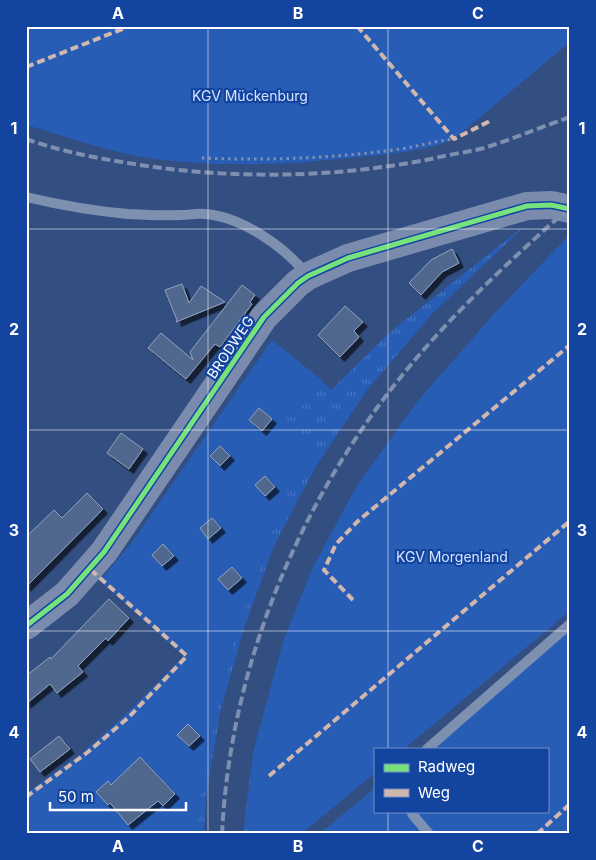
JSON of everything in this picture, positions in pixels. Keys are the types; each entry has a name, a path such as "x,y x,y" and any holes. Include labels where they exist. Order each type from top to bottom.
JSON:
{"street":[{"name":"BRODWEG","path":"26,626 67,594 104,552 264,317 290,290 308,276 348,258 527,206 537,204 570,208"}],"lane":[{"path":"26,197 89,211 130,214 204,214 221,217 237,222 276,246 296,261 308,276"},
{"path":"428,748 570,624"},
{"path":"412,812 429,834"}],"path":[{"path":"202,158 289,159 401,149 454,139"}],"green space":[{"name":"KGV Mückenburg","path":"26,26 570,26 570,42 454,139 443,143 406,152 331,160 226,164 148,158 102,148 26,125"},
{"path":"528,223 433,313 367,390 316,466 274,546 245,625 220,713 206,798 204,834 196,834 206,757 235,637 284,498 313,452 280,414 318,377 331,390 390,332"},
{"name":"KGV Morgenland","path":"570,234 570,611 405,748 374,748 374,774 301,834 247,834 253,752 284,639 312,569 356,487 417,402 493,315"},
{"path":"272,340 318,377 281,414 313,452 284,498 235,637 206,757 196,834 26,834 26,793 81,754 130,710 184,656 100,581 132,542"},
{"path":"570,627 570,834 319,834 374,789 374,812 548,812 548,748 423,748"},
{"path":"253,752 247,834 243,834"}],"building":[{"path":"452,249 459,263 442,272 421,295 409,283 431,260"},
{"path":"182,284 189,303 201,286 225,302 176,322 177,320 165,290"},
{"path":"242,285 255,295 250,302 252,304 220,347 215,344 186,379 148,348 161,333 193,360 190,352"},
{"path":"345,306 363,322 354,331 359,337 340,357 318,335"},
{"path":"259,408 272,419 262,431 249,420"},
{"path":"121,433 143,449 129,469 107,453"},
{"path":"220,446 230,456 220,466 210,456"},
{"path":"265,476 275,487 265,496 255,485"},
{"path":"87,493 103,509 26,587 26,537 54,510 62,518"},
{"path":"212,518 221,528 208,539 200,528"},
{"path":"163,544 174,556 162,566 152,555"},
{"path":"232,567 242,578 228,590 218,579"},
{"path":"109,599 129,618 108,641 106,638 78,666 83,672 57,693 50,684 26,704 26,676 50,657 51,659"},
{"path":"188,724 200,736 189,746 177,735"},
{"path":"59,736 70,749 40,772 30,759"},
{"path":"140,757 175,794 163,806 158,801 128,825 110,803 108,805 96,792 108,781 111,785"}],"railway":[{"path":"26,139 50,147 86,155 161,168 200,172 279,175 358,170 436,158 484,148 570,117"},
{"path":"222,834 228,771 239,708 256,646 278,586 304,527 335,471 370,417 427,346 487,284 570,207"}],"marked path":[{"path":"26,67 130,26"},
{"path":"357,26 454,139 490,121"},
{"path":"353,600 324,570 336,544 358,521 570,345"},
{"path":"269,776 570,521"},
{"path":"26,797 88,752 129,717 187,656 90,569"},
{"path":"537,834 570,804"}],"cycle path":[{"path":"26,626 67,594 104,552 264,317 298,283 308,276 348,258 527,206 551,205 570,209"}]}
